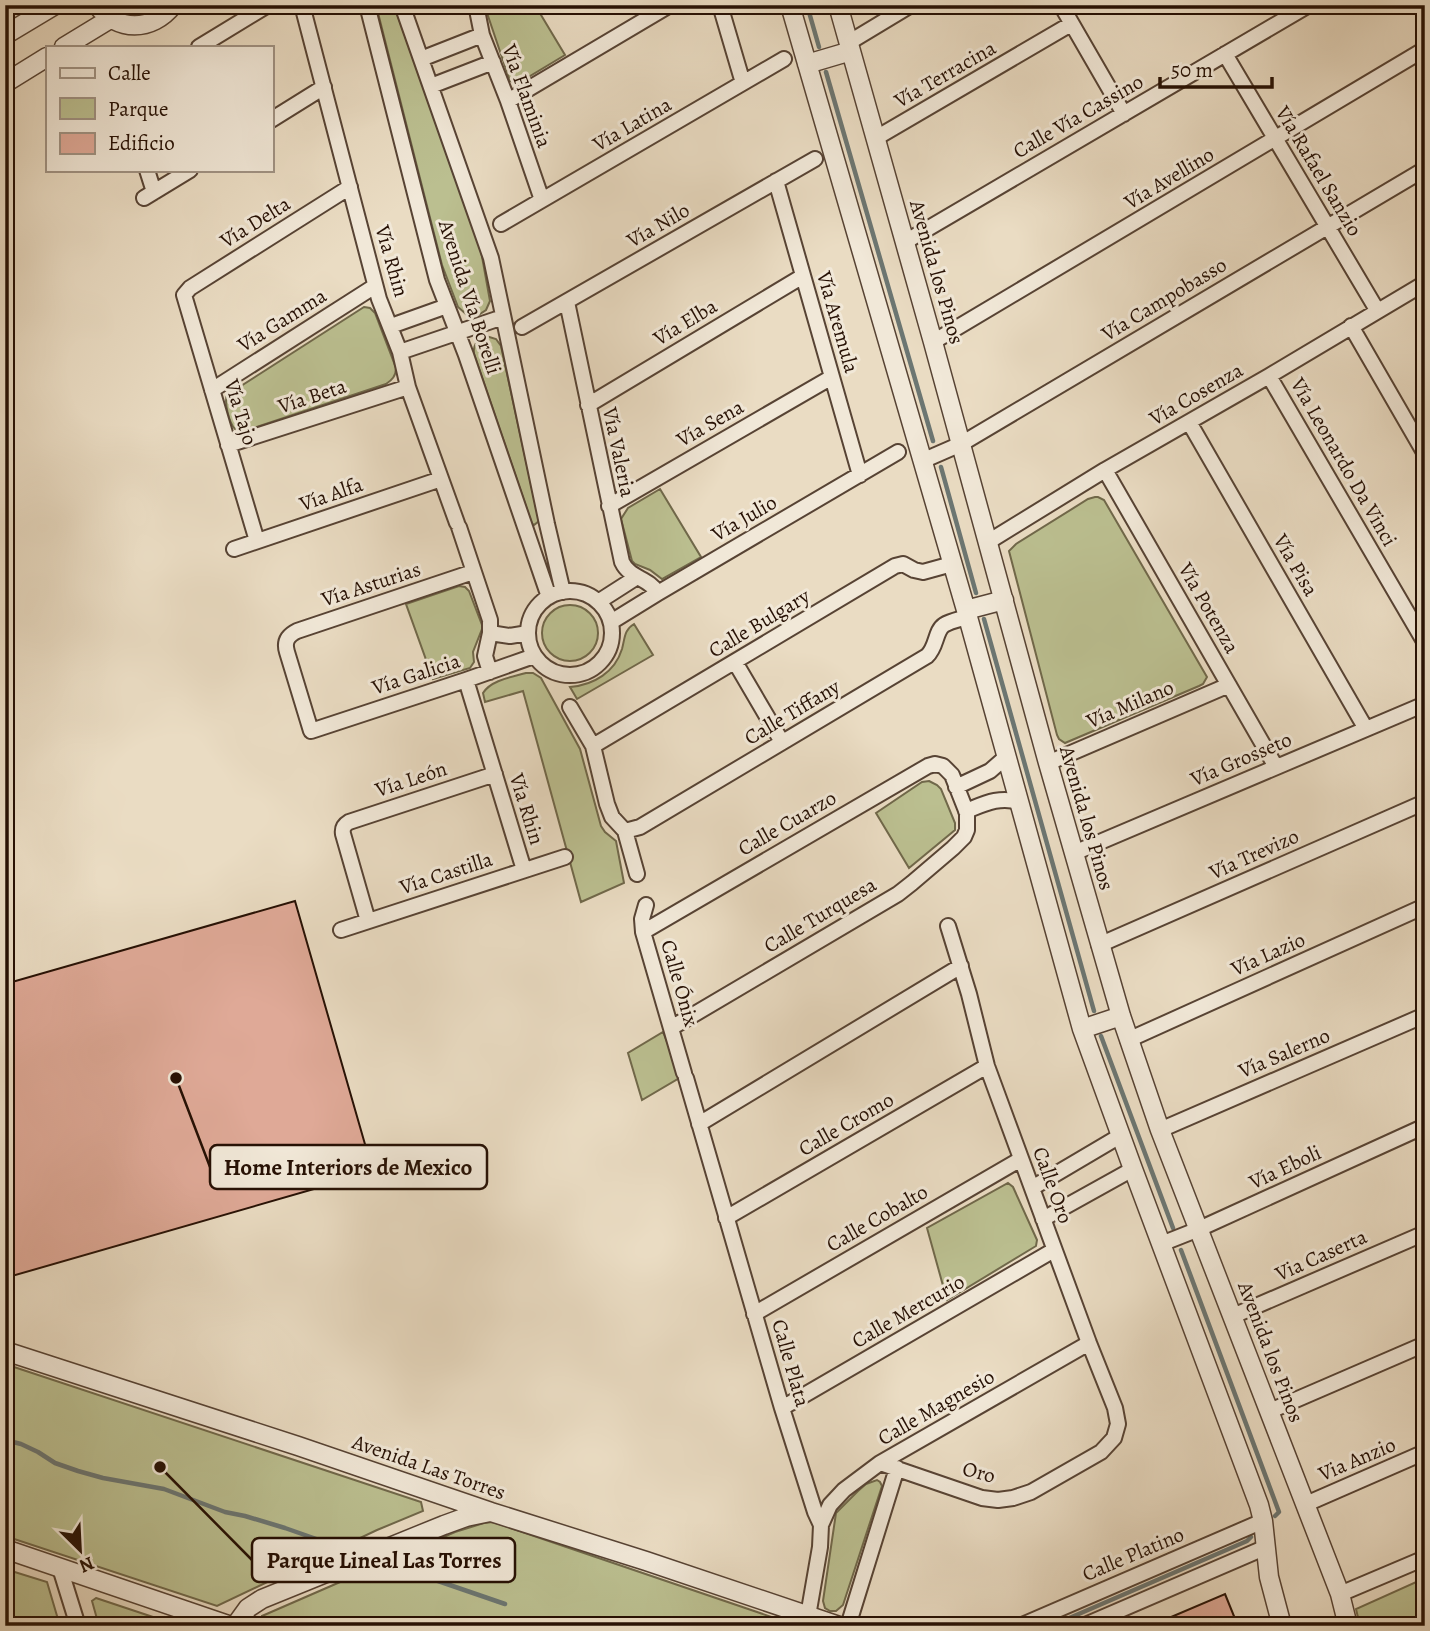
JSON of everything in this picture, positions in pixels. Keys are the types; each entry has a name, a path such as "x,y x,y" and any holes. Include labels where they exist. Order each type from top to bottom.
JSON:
{"street":[{"path":"5,35 55,5"},
{"path":"97,5 110,19 134,25 161,17 173,5"},
{"path":"200,46 268,5"},
{"name":"Vía Rhin","path":"302,5 375,286 400,352 408,387 490,620 485,656 489,672"},
{"name":"Avenida Vía Borelli","path":"367,5 437,280 548,597"},
{"name":"Avenida Vía Borelli","path":"402,5 491,258 563,592"},
{"name":"Vía Flaminia","path":"476,5 482,35 542,200"},
{"path":"508,101 670,5"},
{"path":"720,5 743,83"},
{"path":"790,5 966,614 1082,1029 1259,1505 1271,1591 1282,1626"},
{"name":"Avenida los Pinos","path":"838,5 1048,763 1128,1040 1160,1130 1340,1594 1348,1626"},
{"path":"807,64 849,47 911,5"},
{"path":"1061,5 1124,114"},
{"name":"Calle Vía Cassino","path":"905,242 1304,6"},
{"path":"66,46 110,19"},
{"name":"Vía Terracina","path":"876,138 1071,24"},
{"path":"421,59 482,35"},
{"name":"Vía Avellino","path":"933,342 1425,49"},
{"name":"Vía Rafael Sanzio","path":"1225,54 1377,310"},
{"path":"5,83 46,58"},
{"name":"Vía Latina","path":"501,224 784,59"},
{"path":"431,86 493,62"},
{"path":"273,119 324,88"},
{"name":"Vía Nilo","path":"523,327 815,159"},
{"name":"Vía Campobasso","path":"922,461 961,444 1425,169"},
{"path":"148,172 149,195 187,172"},
{"name":"Vía Aremula","path":"776,181 860,475"},
{"name":"Vía Delta","path":"184,295 190,288 350,187"},
{"name":"Vía Elba","path":"588,405 803,276"},
{"name":"Vía Cosenza","path":"988,542 1105,470 1425,283"},
{"name":"Vía Gamma","path":"212,390 375,286"},
{"name":"Vía Tajo","path":"184,295 257,541"},
{"name":"Vía Valeria","path":"567,302 622,562 627,571 649,582 659,593"},
{"path":"391,326 447,306"},
{"path":"400,352 503,317"},
{"path":"1352,326 1425,454"},
{"name":"Vía Leonardo Da Vinci","path":"1269,376 1425,643"},
{"name":"Vía Sena","path":"609,506 832,377"},
{"name":"Vía Beta","path":"228,445 408,387"},
{"name":"Vía Pisa","path":"1189,422 1366,729"},
{"name":"Vía Julio","path":"611,622 898,452"},
{"name":"Vía Potenza","path":"1105,470 1276,767"},
{"name":"Vía Alfa","path":"234,549 441,479"},
{"path":"534,556 554,551"},
{"name":"Calle Bulgary","path":"593,746 895,566 903,564 923,572 952,565"},
{"name":"Vía Asturias","path":"311,731 287,652 286,640 292,633 473,572"},
{"path":"598,602 637,577"},
{"path":"563,592 588,595 598,602 611,622 612,636 610,649 593,669 567,676 554,673 543,666 529,645 528,633 531,619 538,607 548,597 563,592"},
{"path":"966,614 1004,600"},
{"name":"Calle Tiffany","path":"625,831 640,827 927,656 934,648 942,628 966,614"},
{"path":"490,633 510,636 528,633"},
{"name":"Vía Galicia","path":"311,731 534,656"},
{"path":"735,662 782,742"},
{"name":"Vía Rhin","path":"466,680 524,870"},
{"name":"Vía Milano","path":"1048,763 1229,685"},
{"name":"Vía Grosseto","path":"1074,853 1425,704"},
{"path":"570,707 593,746 607,804 612,817 625,831 637,874"},
{"path":"1006,757 990,771 954,781 967,814 1003,799 1019,802"},
{"name":"Calle Cuarzo","path":"643,932 928,766 939,765 946,769 954,781"},
{"name":"Vía León","path":"368,921 343,828 349,822 495,774"},
{"name":"Vía Trevizo","path":"1099,945 1425,802"},
{"name":"Calle Turquesa","path":"671,1028 905,888 964,837 967,814"},
{"name":"Vía Castilla","path":"341,930 565,857"},
{"name":"Calle Ónix","path":"646,905 642,919 643,932 685,1076"},
{"name":"Vía Lazio","path":"1128,1040 1425,906"},
{"name":"Calle Oro","path":"948,926 987,1066 1115,1408 1118,1424 1114,1437 1101,1451"},
{"path":"699,1124 961,966"},
{"name":"Vía Salerno","path":"1160,1130 1425,1015"},
{"path":"1082,1029 1121,1016"},
{"name":"Calle Cromo","path":"726,1218 987,1066"},
{"name":"Calle Plata","path":"685,1076 782,1408 810,1499 821,1525 820,1547 808,1616"},
{"name":"Vía Eboli","path":"1161,1244 1425,1125"},
{"path":"1032,1188 1121,1136"},
{"name":"Calle Cobalto","path":"754,1314 1021,1159"},
{"path":"1043,1219 1133,1169"},
{"name":"Via Caserta","path":"1233,1316 1425,1233"},
{"name":"Calle Mercurio","path":"782,1408 1055,1250"},
{"name":"Calle Magnesio","path":"821,1525 830,1505 844,1490 880,1463 1089,1343"},
{"path":"1270,1411 1425,1344"},
{"name":"Avenida Las Torres","path":"5,1351 839,1626"},
{"name":"Oro","path":"880,1463 998,1500 1031,1492 1101,1451"},
{"name":"Via Anzio","path":"1306,1504 1425,1452"},
{"path":"848,1626 897,1468"},
{"path":"444,1525 450,1498"},
{"path":"5,1549 233,1626 247,1608 262,1599 444,1525 491,1512"},
{"name":"Calle Platino","path":"1020,1626 1263,1521"},
{"path":"1083,1626 1264,1548"},
{"path":"1340,1594 1425,1558"},
{"path":"60,1569 78,1626"}],"green space":[{"path":"376,5 394,5 481,251 490,301 486,310 477,316 467,315 458,307 442,265"},
{"path":"488,5 535,5 565,55 520,82 510,81 486,10"},
{"path":"364,307 375,313 396,368 390,381 247,430 235,429 228,412 227,395"},
{"path":"486,336 496,339 501,346 539,521 534,525 474,354 476,342"},
{"path":"660,489 701,557 662,579 632,561 621,519 628,508"},
{"path":"1095,497 1104,500 1207,677 1199,686 1065,743 1057,735 1009,551 1016,544"},
{"path":"459,586 469,591 482,625 473,652 474,662 470,668 433,679 406,604"},
{"path":"570,605 581,607 590,613 596,622 596,644 590,653 581,659 570,661 559,659 550,653 544,644 542,633 544,622 550,613 559,607"},
{"path":"634,624 653,655 577,699 570,687 595,680 609,671 619,657 627,632"},
{"path":"533,673 541,678 580,749 601,826 616,841 624,883 581,902 523,691 485,702 483,693 491,685"},
{"path":"929,781 941,789 955,823 955,830 909,868 876,813 922,782"},
{"path":"663,1032 681,1077 642,1100 628,1053"},
{"path":"1008,1183 1013,1187 1037,1240 1036,1246 947,1300 927,1228"},
{"path":"5,1364 421,1502 423,1511 217,1606 5,1536"},
{"path":"877,1480 882,1486 843,1605 836,1611 830,1611 825,1608 823,1601 836,1513 866,1484"},
{"path":"493,1522 798,1626 262,1626 262,1616 455,1532"},
{"path":"5,1569 47,1582 60,1626 5,1626"},
{"path":"1425,1578 1425,1626 1360,1626 1356,1609"},
{"path":"96,1598 180,1626 99,1626 92,1601"}],"building":[{"path":"295,901 373,1172 5,1278 5,984"},
{"path":"1225,1594 1238,1626 1150,1626"}],"waterway":[{"path":"807,5 819,47"},
{"path":"826,72 933,441"},
{"path":"941,467 976,593"},
{"path":"984,619 1094,1011"},
{"path":"1101,1036 1173,1228"},
{"path":"1181,1250 1279,1512 1275,1516"},
{"path":"5,1440 21,1444 55,1463 78,1471 164,1489 225,1512 285,1528 359,1554"},
{"path":"1051,1626 1251,1537"},
{"path":"374,1559 505,1604"}],"place":[{"name":"Home Interiors de Mexico","path":"176,1078"},
{"name":"Parque Lineal Las Torres","path":"160,1467"}]}
